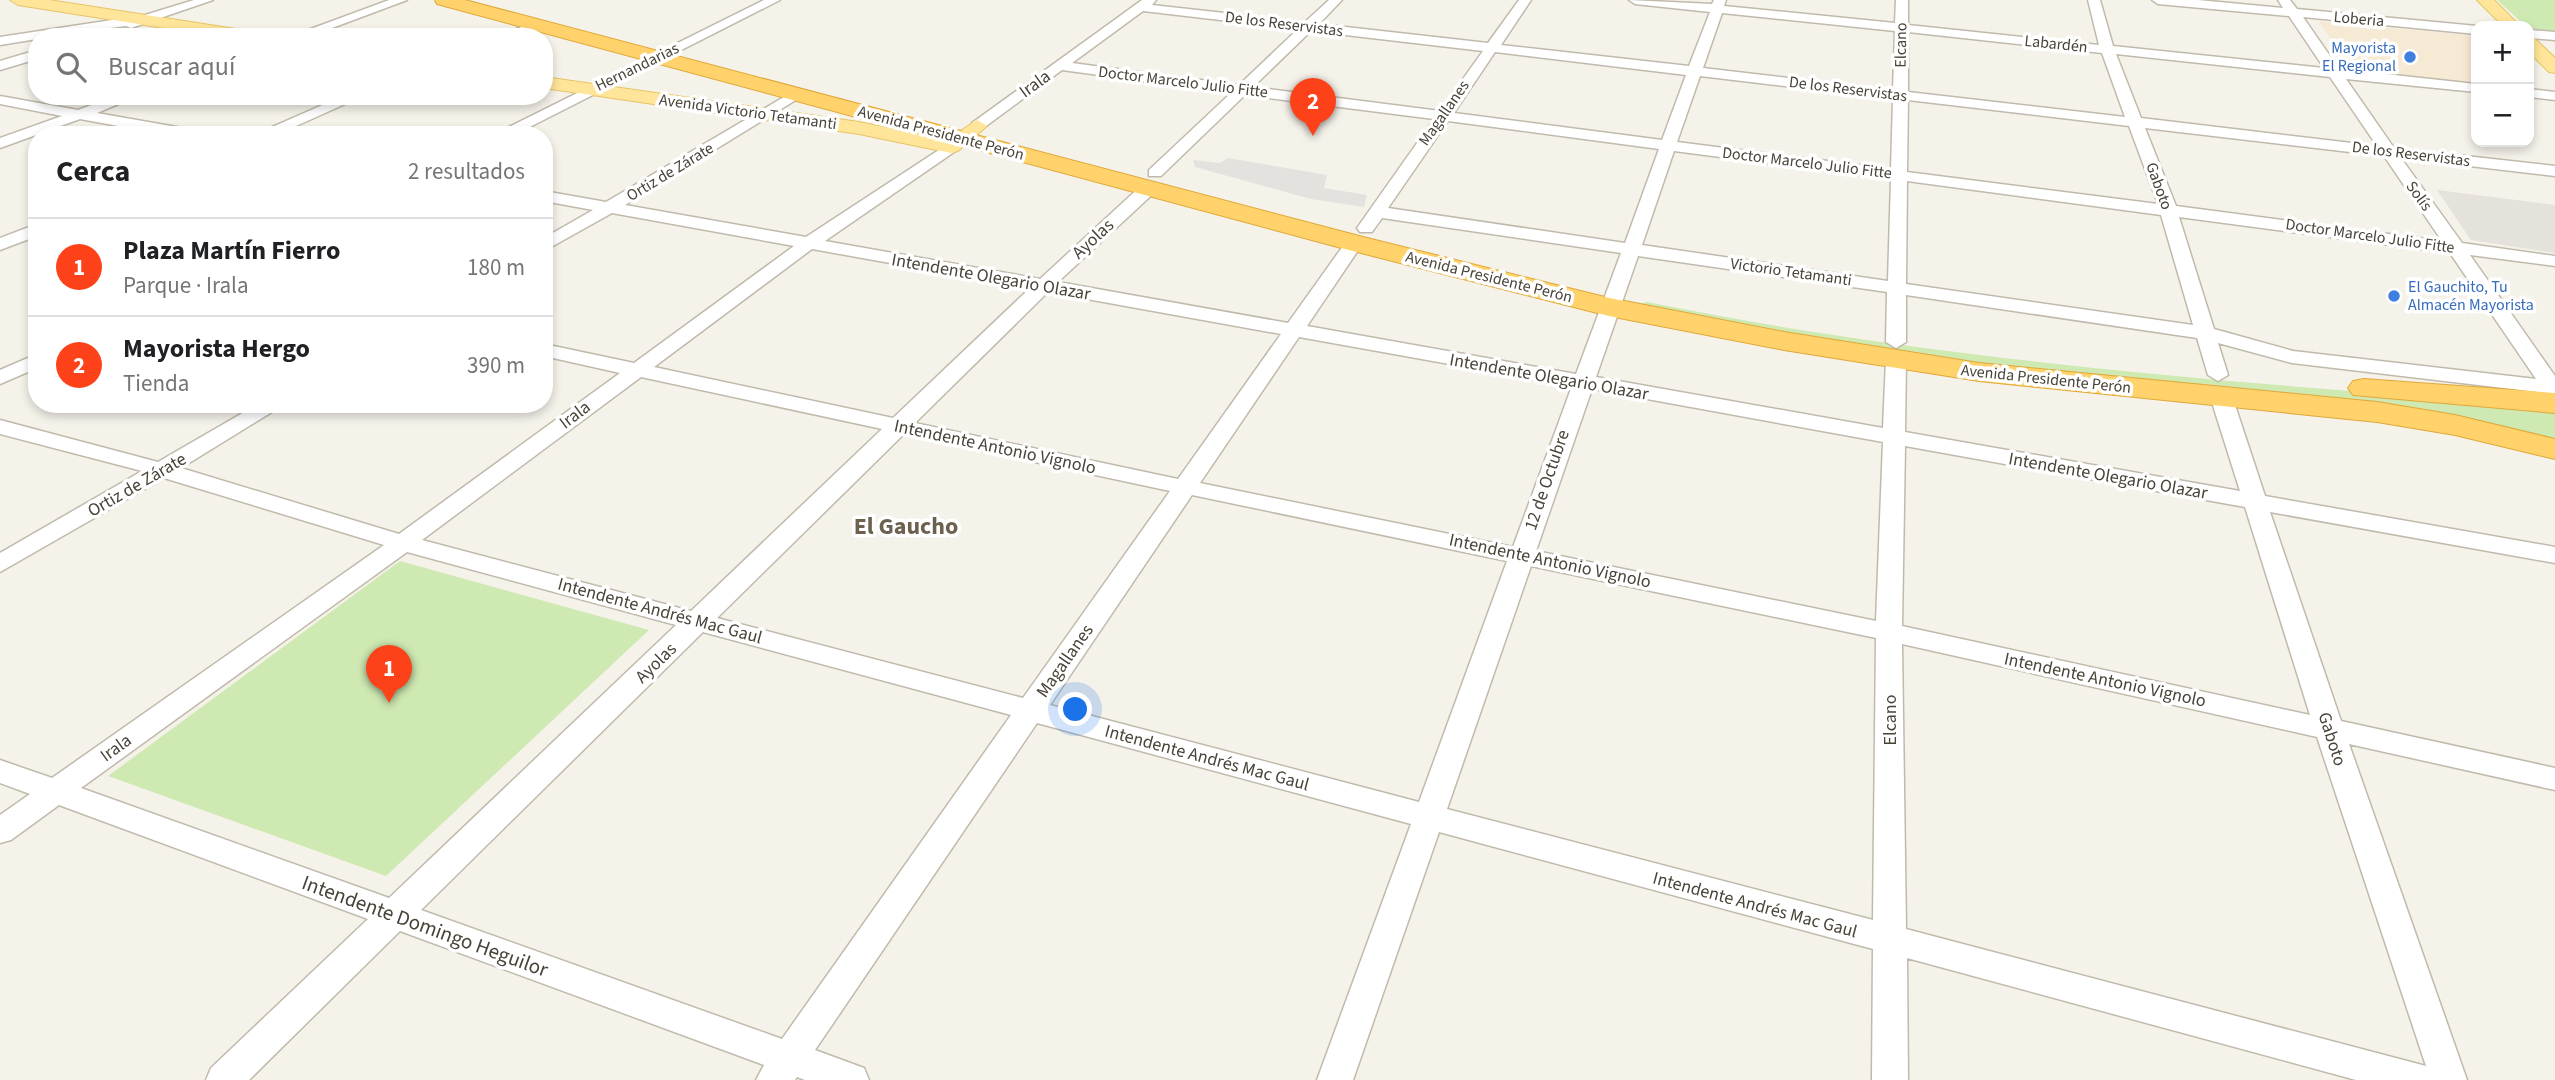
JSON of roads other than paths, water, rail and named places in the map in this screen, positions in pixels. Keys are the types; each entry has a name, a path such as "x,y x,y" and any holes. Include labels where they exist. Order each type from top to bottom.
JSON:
{"highway":[{"name":"Avenida Presidente Perón","path":"444,0 549,28"},
{"name":"Avenida Presidente Perón","path":"488,0 794,94 964,137 1366,227 1613,297 1896,351 2051,380 2554,394"},
{"name":"Avenida Presidente Perón","path":"553,29 665,53 964,137"},
{"name":"Avenida Presidente Perón","path":"2219,386 2398,415 2555,449"}],"main road":[{"path":"18,0 200,28"},
{"path":"2485,0 2507,21"},
{"path":"2534,48 2555,68"},
{"name":"Avenida Victorio Tetamanti","path":"553,83 859,128 964,137"}],"street":[{"path":"118,28 207,0"},
{"path":"321,28 401,0"},
{"name":"Hernandarias","path":"519,126 774,0"},
{"name":"Ayolas","path":"224,1080 901,427 1336,0"},
{"name":"Magallanes","path":"782,1069 1292,331 1525,0"},
{"name":"Labardén","path":"1636,0 1718,4 1901,28 2471,87"},
{"name":"Elcano","path":"1889,1080 1892,942 1889,632 1896,438 1902,0"},
{"name":"Gaboto","path":"2094,0 2107,49 2168,208 2219,386 2329,729 2449,1080"},
{"name":"Loberia","path":"2158,0 2288,6 2471,29"},
{"name":"De los Reservistas","path":"1145,4 1308,27 2555,171"},
{"name":"Irala","path":"0,831 402,543 808,244 964,137 1145,4"},
{"name":"12 de Octubre","path":"1335,1080 1718,4"},
{"name":"Solís","path":"2288,6 2554,394"},
{"path":"86,28 145,19"},
{"path":"527,28 535,25"},
{"path":"2534,34 2555,36"},
{"path":"0,41 28,37"},
{"path":"0,66 28,57"},
{"name":"Doctor Marcelo Julio Fitte","path":"1060,66 1901,176 2168,208 2555,261"},
{"name":"Ortiz de Zárate","path":"553,241 766,114 794,94"},
{"path":"2534,94 2555,96"},
{"path":"0,100 28,105"},
{"path":"29,105 145,126"},
{"path":"48,126 105,105"},
{"path":"284,126 334,105"},
{"path":"0,144 28,134"},
{"name":"Intendente Olegario Olazar","path":"553,197 2555,555"},
{"name":"Victorio Tetamanti","path":"1366,227 1632,249 2205,333 2292,357 2554,394"},
{"path":"0,233 28,239"},
{"path":"0,245 28,239"},
{"name":"Intendente Antonio Vignolo","path":"553,352 1185,487 1521,554 1889,632 2555,779"},
{"path":"0,378 28,364"},
{"name":"Ortiz de Zárate","path":"0,564 259,413"},
{"name":"Intendente Andrés Mac Gaul","path":"0,427 163,470 402,543 2418,1080"},
{"name":"Intendente Domingo Heguilor","path":"0,771 395,915 782,1069 851,1080"}],"place":[{"name":"Mayorista El Regional","path":"2410,57"},
{"name":"Mayorista Hergo","path":"1313,136"},
{"name":"El Gauchito, Tu Almacén Mayorista","path":"2394,296"},
{"name":"Plaza Martín Fierro","path":"389,703"}],"district":[{"name":"El Gaucho","path":"906,526"}]}
